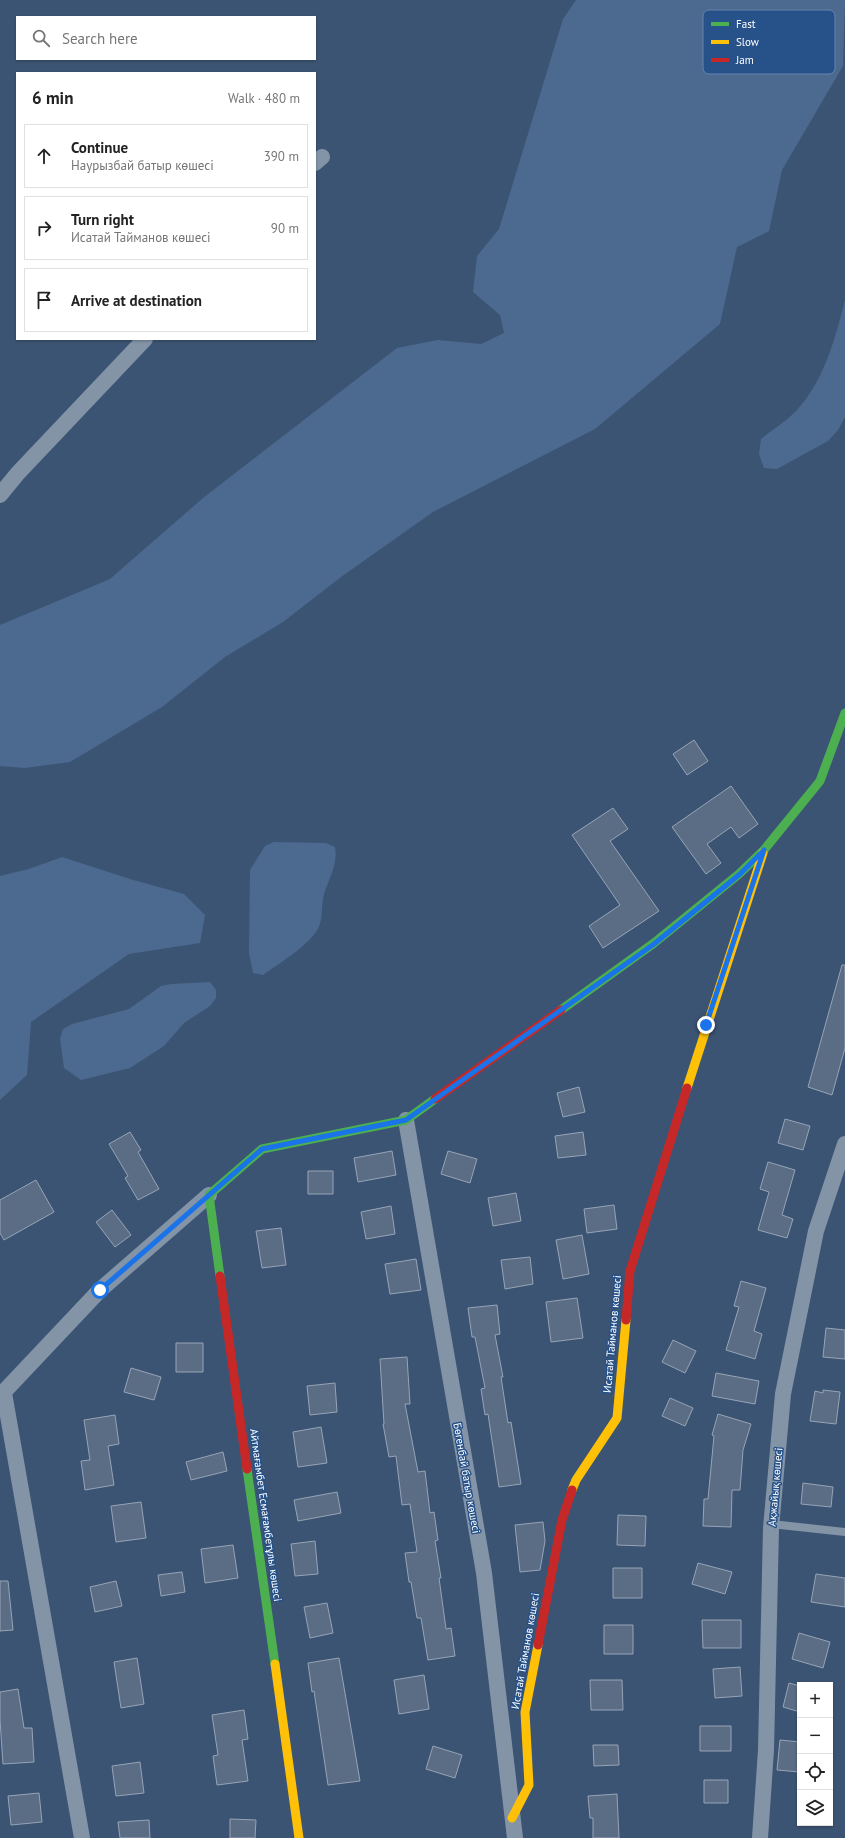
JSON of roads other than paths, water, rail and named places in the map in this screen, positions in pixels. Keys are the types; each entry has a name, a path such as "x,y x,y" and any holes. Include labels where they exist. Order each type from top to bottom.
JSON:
{"street":[{"path":"0,495 18,473 144,340"},
{"path":"82,1838 2,1394 100,1290 262,1149 406,1120 654,944 740,874 764,850 820,781 845,713"},
{"name":"Исатай Тайманов көшесі","path":"512,1818 529,1785 525,1712 562,1520 576,1480 617,1418 630,1271 699,1047 764,850"},
{"name":"Бөгенбай батыр көшесі","path":"406,1120 484,1573 515,1838"},
{"name":"Ақжайық көшесі","path":"760,1838 766,1750 771,1524 785,1386 816,1231 845,1144"},
{"name":"Айтмағамбет Есмағамбетұлы көшесі","path":"209,1195 299,1838"}],"lane":[{"path":"771,1524 845,1532"}],"water":[{"path":"576,0 845,0 843,66 782,170 769,231 737,247 720,324 595,429 433,512 341,577 283,622 225,657 162,707 70,762 25,768 0,766 0,625 110,579 203,498 397,348 438,340 481,344 504,333 500,315 473,292 477,256 499,229 563,19"},
{"path":"845,300 845,417 838,430 828,441 777,469 764,468 759,454 761,439 795,412 814,387 821,374 832,345"},
{"path":"274,842 326,843 335,847 336,853 333,870 324,895 320,924 316,931 304,945 263,975 253,973 249,953 250,870 265,846"},
{"path":"62,857 130,879 184,894 205,915 200,943 129,954 31,1022 27,1075 0,1100 0,876 29,869"},
{"path":"210,982 216,990 216,998 210,1006 184,1023 164,1046 130,1068 81,1080 64,1068 60,1039 63,1029 72,1024 129,1009 161,986"}]}
